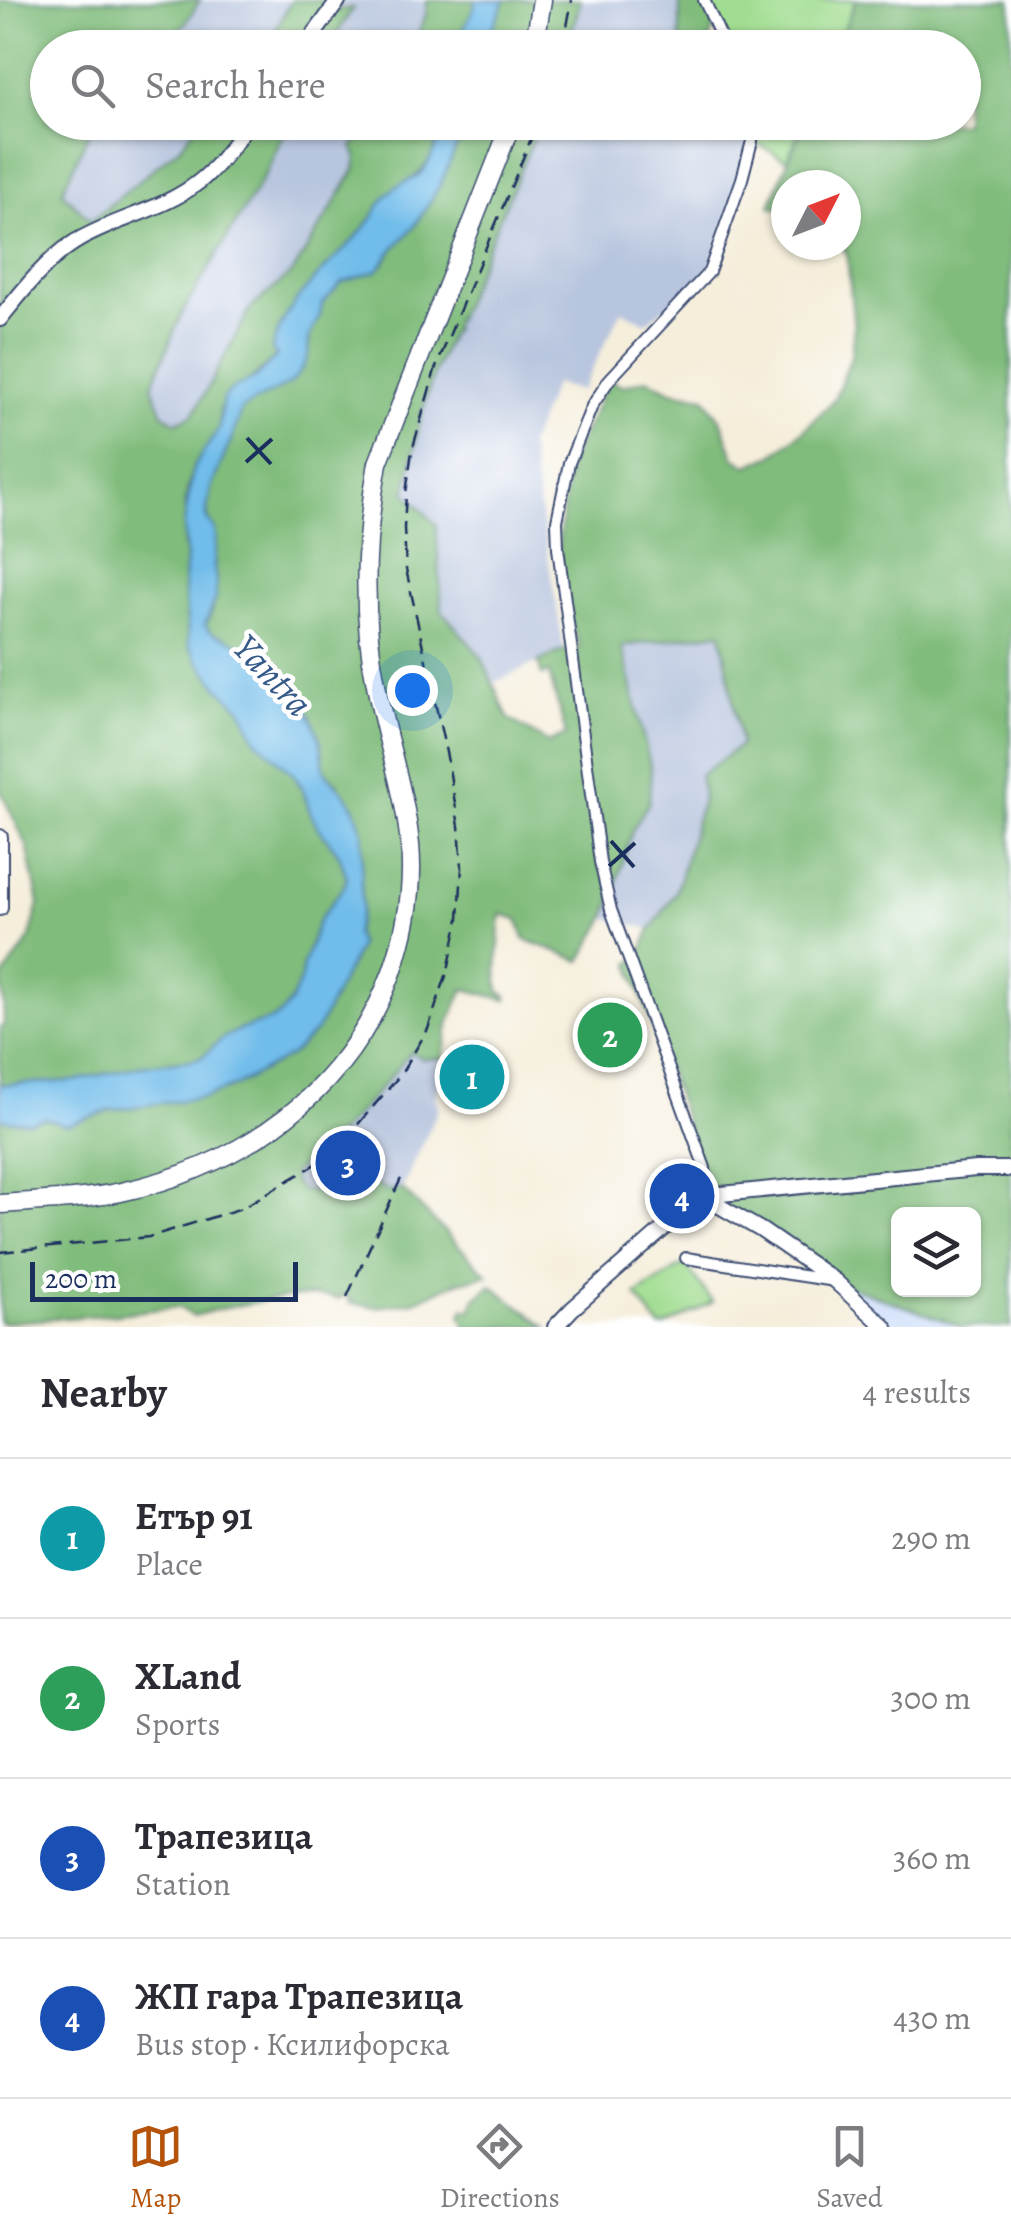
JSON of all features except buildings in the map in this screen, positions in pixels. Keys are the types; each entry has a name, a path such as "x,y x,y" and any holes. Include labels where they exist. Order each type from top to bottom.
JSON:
{"main road":[{"path":"537,30 542,0"},
{"path":"0,1204 118,1193 184,1174 222,1158 266,1132 333,1074 359,1040 382,997 401,947 410,898 410,848 404,796 376,688 366,612 369,511 378,463 505,140"}],"street":[{"path":"317,30 338,0"},
{"path":"704,0 718,30"},
{"path":"0,319 53,260 75,242 168,201 198,182 236,140"},
{"path":"556,1327 572,1308 701,1196 706,1181 705,1168 611,910 600,862 557,521 569,462 592,406 609,380 709,272 752,140"},
{"path":"0,837 0,908"},
{"path":"701,1196 976,1169 1011,1169"},
{"path":"701,1196 762,1230 834,1281 885,1327"},
{"path":"686,1258 834,1281"}],"shaded area":[{"path":"200,0 292,0 275,30 177,30"},
{"path":"339,0 427,0 419,30 340,30 353,9 346,6 332,10"},
{"path":"581,0 680,0 680,30 572,30"},
{"path":"85,140 185,140 91,221 62,192"},
{"path":"281,140 357,140 353,147 357,156 355,170 293,272 250,309 193,415 176,422 163,414 152,386 181,315 267,171"},
{"path":"533,140 752,140 709,272 646,323 622,310 581,391 554,384 529,445 564,650 491,684 482,658 442,611 436,525 406,494 412,451 435,370"},
{"path":"722,632 741,745 699,776 703,796 676,892 651,929 606,918 632,831 649,801 651,769 621,645"},
{"path":"411,1052 423,1059 443,1058 435,1098 439,1108 402,1189 387,1191 361,1175 324,1189 302,1191 292,1174 327,1147"},
{"path":"835,1281 960,1326 961,1327 885,1327"}],"green space":[{"path":"0,0 200,0 177,30 30,30 30,140 85,140 62,192 91,221 185,140 281,140 267,171 181,315 152,386 163,414 176,422 193,415 250,309 293,272 355,170 357,156 353,147 357,140 438,140 418,174 300,297 274,342 277,356 220,408 219,429 193,468 186,497 184,582 188,631 196,657 220,689 241,708 256,739 294,775 311,814 339,854 347,877 319,920 301,979 282,1013 223,1038 193,1060 140,1066 74,1081 0,1085 2,979 29,940 39,904 27,846 0,790"},
{"path":"292,0 339,0 333,10 353,8 339,30 275,30"},
{"path":"427,0 476,0 463,30 420,30"},
{"path":"505,0 581,0 572,30 491,30"},
{"path":"680,0 708,0 715,24 713,30 680,30"},
{"path":"708,0 856,0 844,30 719,30"},
{"path":"856,0 1011,0 1011,1327 962,1327 835,1281 701,1196 706,1181 630,964 640,955 651,929 676,892 703,796 699,776 741,745 721,632 622,646 651,769 649,802 632,831 606,918 581,961 524,939 518,919 501,914 497,971 499,991 507,1000 464,989 450,1021 443,1058 423,1059 411,1052 341,1131 292,1174 302,1191 324,1189 361,1175 387,1191 402,1189 488,1275 458,1282 412,1302 377,1307 349,1303 351,1299 343,1295 339,1299 308,1296 193,1316 178,1307 0,1323 0,1119 28,1122 45,1118 67,1125 110,1110 205,1097 233,1087 291,1055 317,1030 357,950 355,933 362,908 361,884 338,784 325,772 314,724 297,697 276,676 205,626 212,611 216,583 207,509 211,487 241,409 260,398 309,345 322,304 335,289 342,282 383,265 414,227 441,183 459,140 533,140 435,370 421,415 406,493 436,524 442,611 482,658 508,718 548,743 566,735 549,673 542,675 538,662 564,650 580,648 567,611 558,548 569,463 609,380 622,386 647,379 672,391 705,397 722,422 734,457 748,466 773,455 834,400 851,357 854,327 848,260 861,260 861,170 784,170 796,140 981,140 981,30 843,30"},
{"path":"752,140 796,140 787,160"},
{"path":"685,1264 713,1302 660,1327 636,1295"},
{"path":"491,1285 547,1327 464,1327 464,1308 470,1311 475,1298"}],"water":[{"path":"476,0 505,0 491,30 463,30"},
{"name":"Yantra","path":"438,140 459,140 441,183 414,227 377,271 342,282 322,304 309,337 308,356 292,382 241,409 211,487 207,509 207,519 216,536 216,598 205,625 248,652 298,697 317,732 325,772 355,809 363,833 357,950 317,1030 291,1055 233,1087 205,1097 110,1110 67,1125 45,1118 28,1122 0,1119 0,1085 74,1081 140,1066 193,1060 223,1038 282,1013 301,979 319,920 345,885 347,877 339,854 311,814 302,787 256,739 241,708 220,689 189,645 184,524 193,468 219,429 223,398 254,379 277,356 272,350 278,331 298,298 366,226 388,194 421,173"}],"railway":[{"path":"566,30 572,0"},
{"path":"0,1252 149,1237 242,1208 313,1166 348,1136 401,1074 428,1029 448,970 459,919 462,867 447,757 406,569 406,493 412,451 435,370 531,140"},
{"path":"347,1297 403,1174"}],"place":[{"name":"XLand","path":"610,1035"},
{"name":"Етър 91","path":"472,1077"},
{"name":"Трапезица","path":"348,1163"},
{"name":"ЖП гара Трапезица","path":"682,1196"}]}
